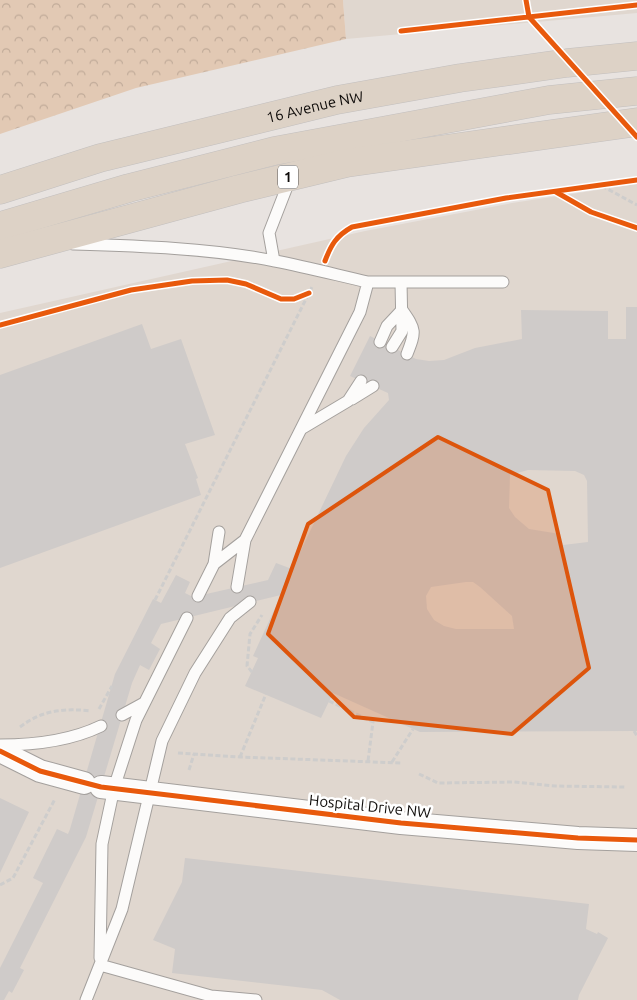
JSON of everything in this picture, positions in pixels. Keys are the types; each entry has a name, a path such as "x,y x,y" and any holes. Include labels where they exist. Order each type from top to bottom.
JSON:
{"highway":[{"name":"16 Avenue NW","path":"0,190 100,158 337,100 460,78 566,63 637,56"},
{"path":"0,226 129,188 274,151 549,100 637,91"},
{"name":"1","path":"0,254 230,191 346,163 637,122"},
{"path":"583,129 637,129"}],"street":[{"name":"Hospital Drive NW","path":"0,751 40,771 100,786 149,793 401,823 578,838 637,840"}],"lane":[{"path":"274,260 269,233 292,176"},
{"path":"39,243 145,246 195,250 274,260 368,282 503,282"},
{"path":"237,587 245,540 360,312 368,282"},
{"path":"392,347 402,331 401,282"},
{"path":"380,342 387,326 402,310"},
{"path":"402,310 413,326 414,337 407,354"},
{"path":"348,401 361,381"},
{"path":"301,429 373,386"},
{"path":"198,596 214,564 218,532"},
{"path":"214,564 245,540"},
{"path":"86,1000 122,909 162,741 195,673 231,612 250,602"},
{"path":"100,964 102,844 100,786 136,720 187,618"},
{"path":"122,715 144,703"},
{"path":"0,745 32,745 86,733 101,726"},
{"path":"100,964 211,996 256,1000"}],"path":[{"path":"593,187 611,184"},
{"path":"602,186 637,205"},
{"path":"302,296 309,294"},
{"path":"155,600 309,294"},
{"path":"252,672 247,666 250,634 264,612"},
{"path":"90,716 100,708 112,686"},
{"path":"240,757 266,694"},
{"path":"329,701 373,722 368,761"},
{"path":"19,728 31,719 58,710 72,709 96,712"},
{"path":"392,762 413,729"},
{"path":"634,731 637,736"},
{"path":"178,753 401,762"},
{"path":"189,770 194,754"},
{"path":"420,774 438,783 514,782 555,786 625,787"},
{"path":"0,885 13,878 55,799"},
{"path":"0,879 6,882"}],"highlighted area":[{"path":"438,437 548,490 589,668 512,734 354,717 268,634 308,524"}],"shaded area":[{"path":"343,0 637,0 637,13 346,39"},
{"path":"637,184 637,1000 0,1000 0,313 365,231 512,203"}],"green space":[{"path":"0,0 343,0 346,39 136,88 0,134"}],"building":[{"path":"626,307 637,307 637,731 420,732 333,693 321,718 245,686 258,658 253,656 281,595 161,624 151,643 160,649 149,670 140,665 132,683 86,837 20,968 24,970 12,993 9,991 4,1000 0,1000 0,968 43,883 33,878 57,829 68,834 115,674 153,599 161,603 176,575 190,582 185,593 193,597 268,580 276,563 292,569 346,456 364,428 389,400 388,393 350,376 370,336 416,359 429,361 444,360 475,348 522,339 521,310 608,311 608,339 626,339","holes":["528,470 575,471 584,475 587,481 588,542 563,545 560,534 529,529 515,517 509,508 510,475","473,582 480,587 512,616 514,629 456,629 444,626 434,620 427,609 426,596 431,587"]},
{"path":"142,324 151,349 181,339 215,435 185,444 198,478 196,479 201,495 0,568 0,375"},
{"path":"0,798 29,812 0,873"},
{"path":"185,858 589,904 586,929 597,934 598,932 608,938 578,1000 340,1000 322,990 172,973 175,949 153,940 182,882"}],"cycle path":[{"path":"526,0 529,17 637,137"},
{"path":"401,31 637,5"},
{"path":"325,261 335,241 352,227 506,198 637,180"},
{"path":"556,192 591,212 637,228"},
{"path":"0,325 131,290 192,281 227,280 246,284 281,299 294,299 309,293"},
{"path":"0,751 40,771 101,787 401,823 578,838 637,840"}]}
